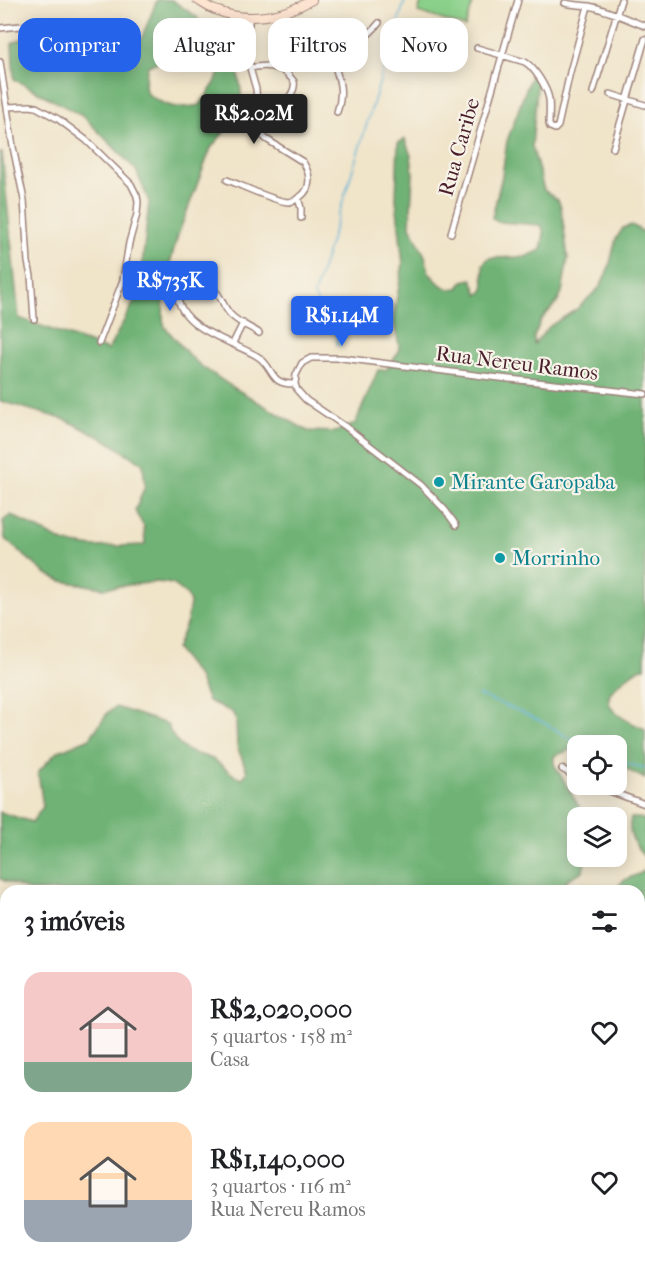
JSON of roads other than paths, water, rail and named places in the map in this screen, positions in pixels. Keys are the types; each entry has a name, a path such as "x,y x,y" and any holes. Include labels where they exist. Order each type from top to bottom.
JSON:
{"main road":[{"path":"197,0 220,12 250,17 282,13 312,0"}],"street":[{"name":"Rua Caribe","path":"451,233 518,0"},
{"path":"594,92 621,0"},
{"path":"565,3 588,6 645,26"},
{"path":"477,48 525,62 534,69 548,96 549,124 552,129 558,126 588,6"},
{"path":"282,13 283,18"},
{"path":"368,35 379,23"},
{"path":"0,28 18,26"},
{"path":"613,148 645,39"},
{"path":"0,62 24,200 34,319"},
{"path":"256,67 276,68 288,74 294,81 292,93 277,111 259,110"},
{"path":"227,180 287,202 298,198 308,185 308,176 303,162 259,132 259,110 251,72"},
{"path":"336,72 341,87 337,112"},
{"path":"610,94 645,105"},
{"path":"7,107 36,107 58,119 86,140 131,184 137,196 138,202 123,280 99,343"},
{"path":"298,198 302,218"},
{"path":"259,333 227,312 216,292 201,279 190,277 180,284 177,294 179,303 189,318 200,327 260,358 275,378 282,383 295,384 306,400 346,427 421,485 456,525"},
{"path":"233,343 243,324"},
{"name":"Rua Nereu Ramos","path":"295,384 299,368 306,360 342,358 645,394"},
{"path":"562,769 567,772"},
{"path":"620,795 645,804"}],"waterway":[{"path":"341,346 337,344 337,336 329,327 328,319 321,311 314,295 405,0"},
{"path":"478,695 519,711 567,737"},
{"path":"627,764 645,768"}],"place":[{"name":"Mirante Garopaba","path":"439,482"},
{"name":"Morrinho","path":"500,558"}]}
